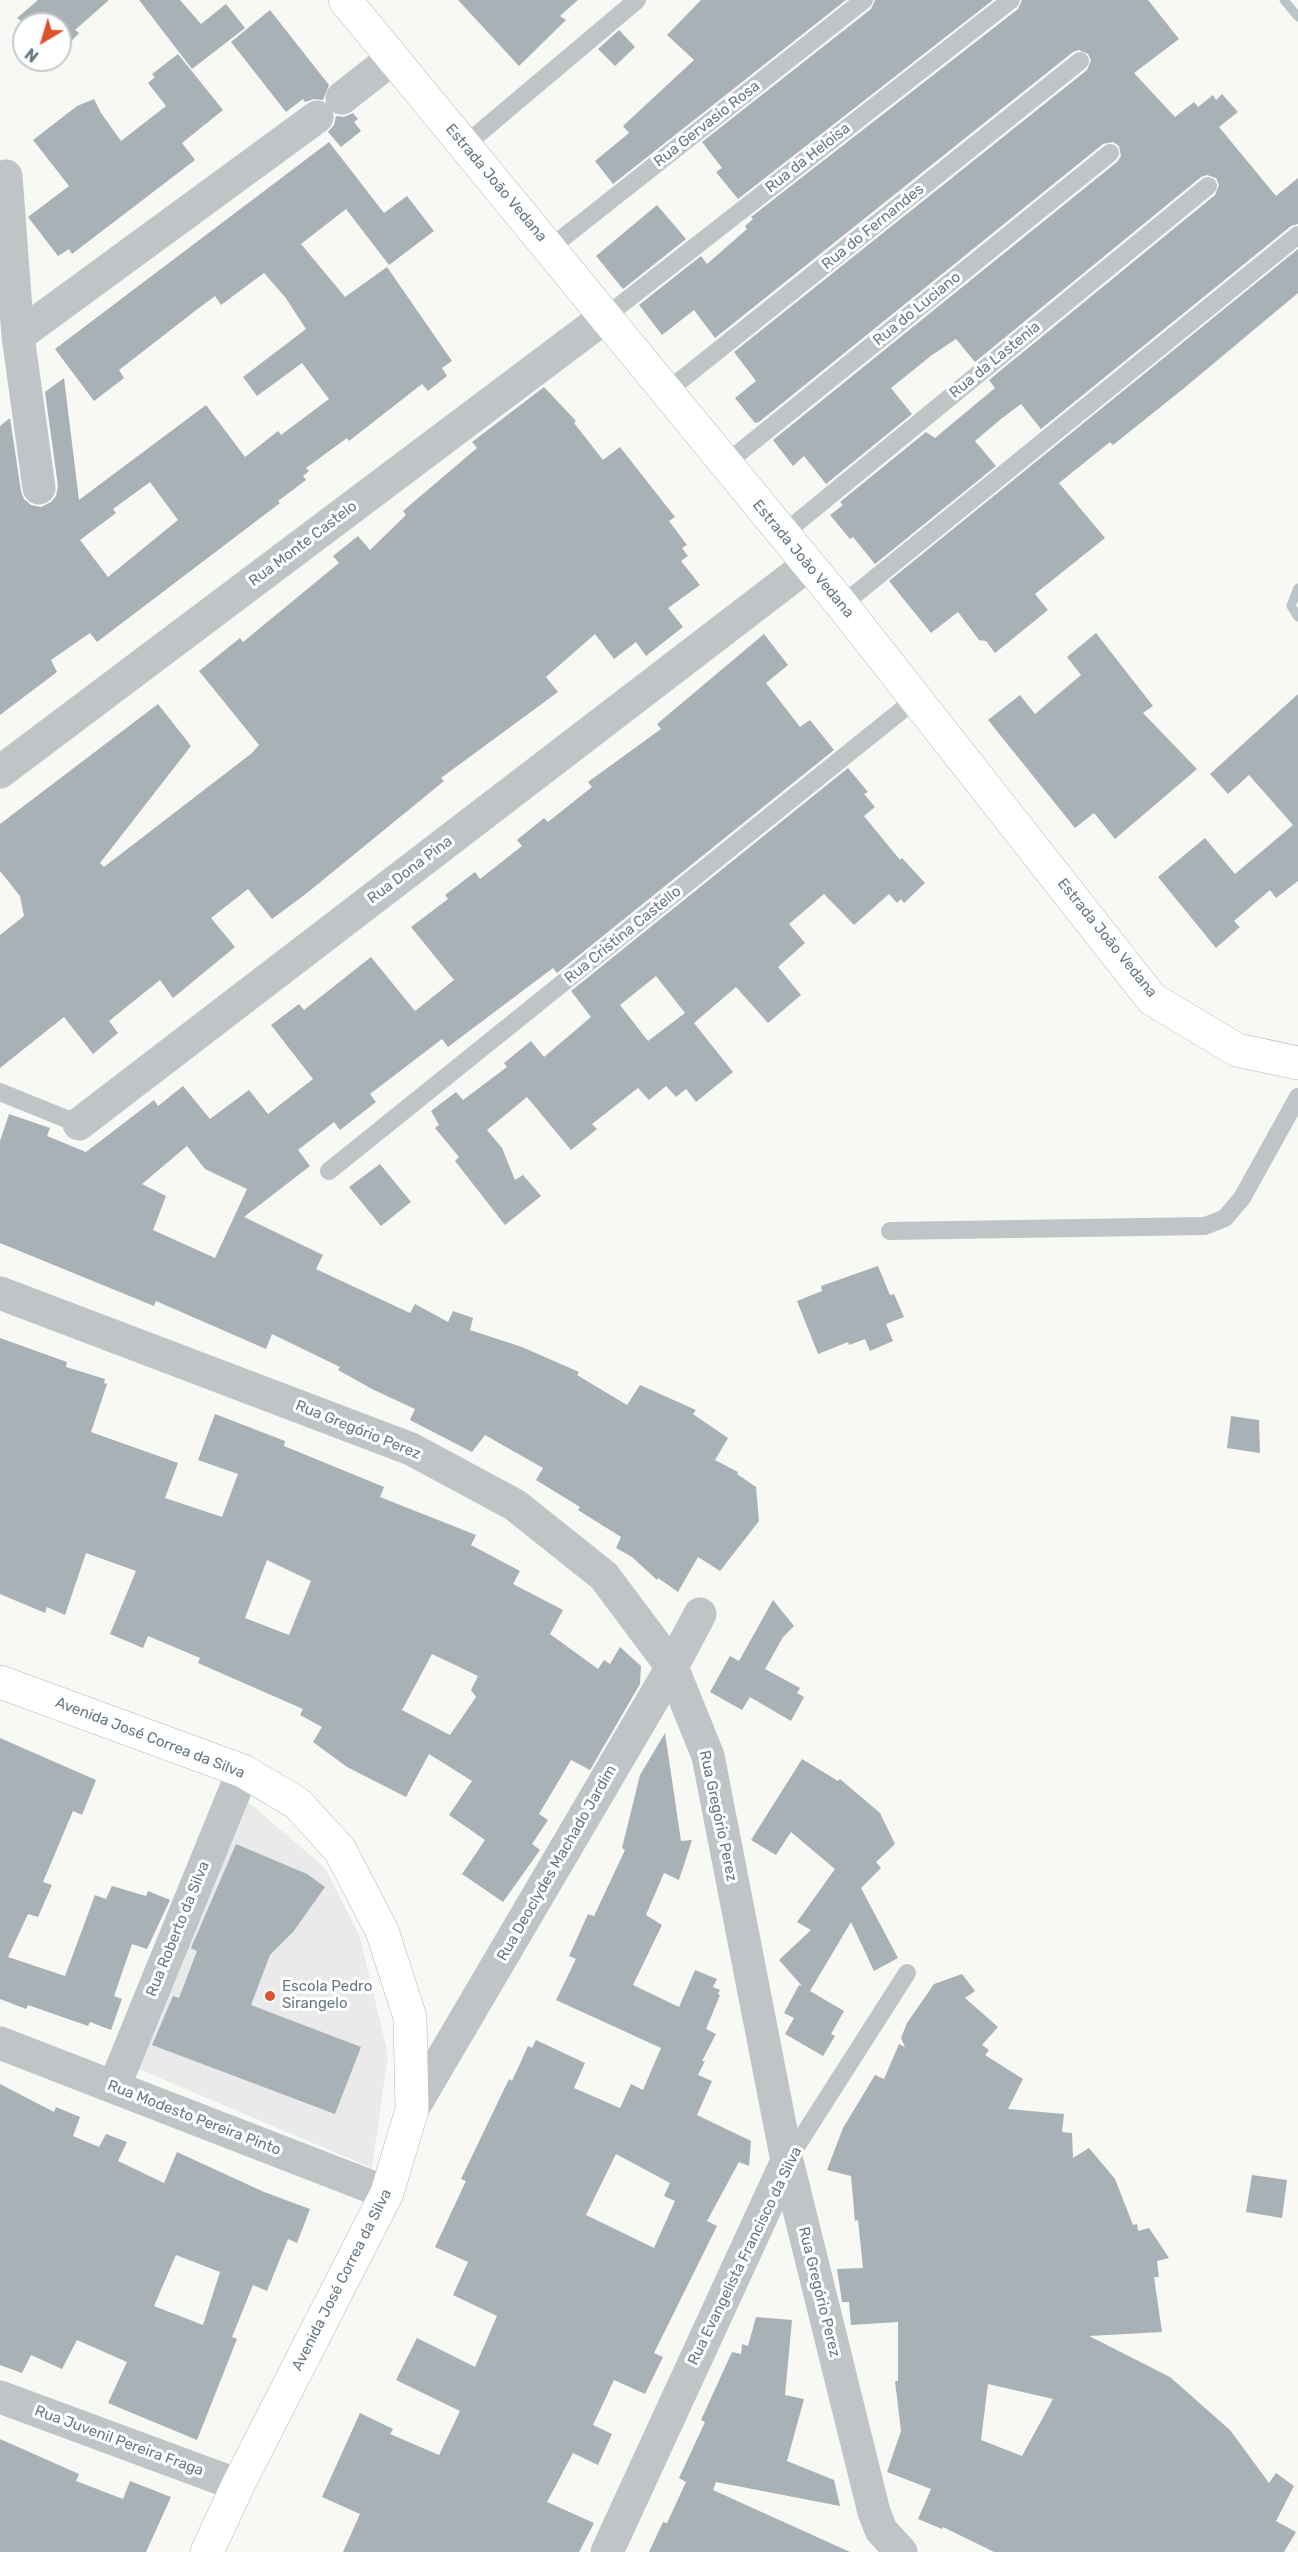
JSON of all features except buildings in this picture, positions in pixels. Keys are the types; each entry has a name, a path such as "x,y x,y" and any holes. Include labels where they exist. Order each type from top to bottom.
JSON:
{"street":[{"name":"Estrada João Vedana","path":"345,0 550,248 724,465 842,605 1152,999 1237,1050 1298,1063"},
{"path":"18,336 330,108 393,58"},
{"path":"6,176 18,336 39,488"},
{"name":"Rua Monte Castelo","path":"0,772 605,317"},
{"name":"Rua Dona Pina","path":"79,1124 808,565"},
{"name":"Rua Gregório Perez","path":"0,1293 411,1449 515,1505 604,1576 672,1667 708,1756 787,2161 874,2512 881,2530 900,2552"},
{"name":"Rua Deoclydes Machado Jardim","path":"412,2110 672,1667 700,1614"},
{"name":"Avenida José Correa da Silva","path":"0,1682 243,1771 297,1803 340,1850 382,1931 410,2017 412,2110 387,2193 237,2485 207,2552"},
{"name":"Rua Roberto da Silva","path":"114,2087 243,1771"},
{"name":"Rua Modesto Pereira Pinto","path":"0,2043 387,2193"},
{"name":"Rua Evangelista Francisco da Silva","path":"607,2552 787,2161"},
{"name":"Rua Juvenil Pereira Fraga","path":"0,2397 237,2485"}],"lane":[{"path":"465,145 637,0"},
{"name":"Rua Gervasio Rosa","path":"550,248 864,0"},
{"name":"Rua da Heloisa","path":"605,317 1011,0"},
{"name":"Rua do Fernandes","path":"666,392 1080,61"},
{"name":"Rua do Luciano","path":"724,465 1110,153"},
{"name":"Rua da Lastenia","path":"783,534 1208,186"},
{"path":"842,605 1298,235"},
{"name":"Rua Cristina Castello","path":"329,1171 917,698"},
{"name":"Rua Dona Pina","path":"0,1092 79,1124"},
{"path":"890,1231 1205,1226 1225,1218 1242,1198 1298,1097"},
{"name":"Rua Evangelista Francisco da Silva","path":"787,2161 907,1973"}],"shaded area":[{"name":"Escola Pedro Sirangelo","path":"247,1801 325,1868 360,1937 388,2055 372,2168 136,2068"}],"waterway":[{"path":"1284,0 1298,17"},
{"path":"1298,588 1291,606 1298,617"}],"place":[{"name":"Escola Pedro Sirangelo","path":"270,1996"}]}
